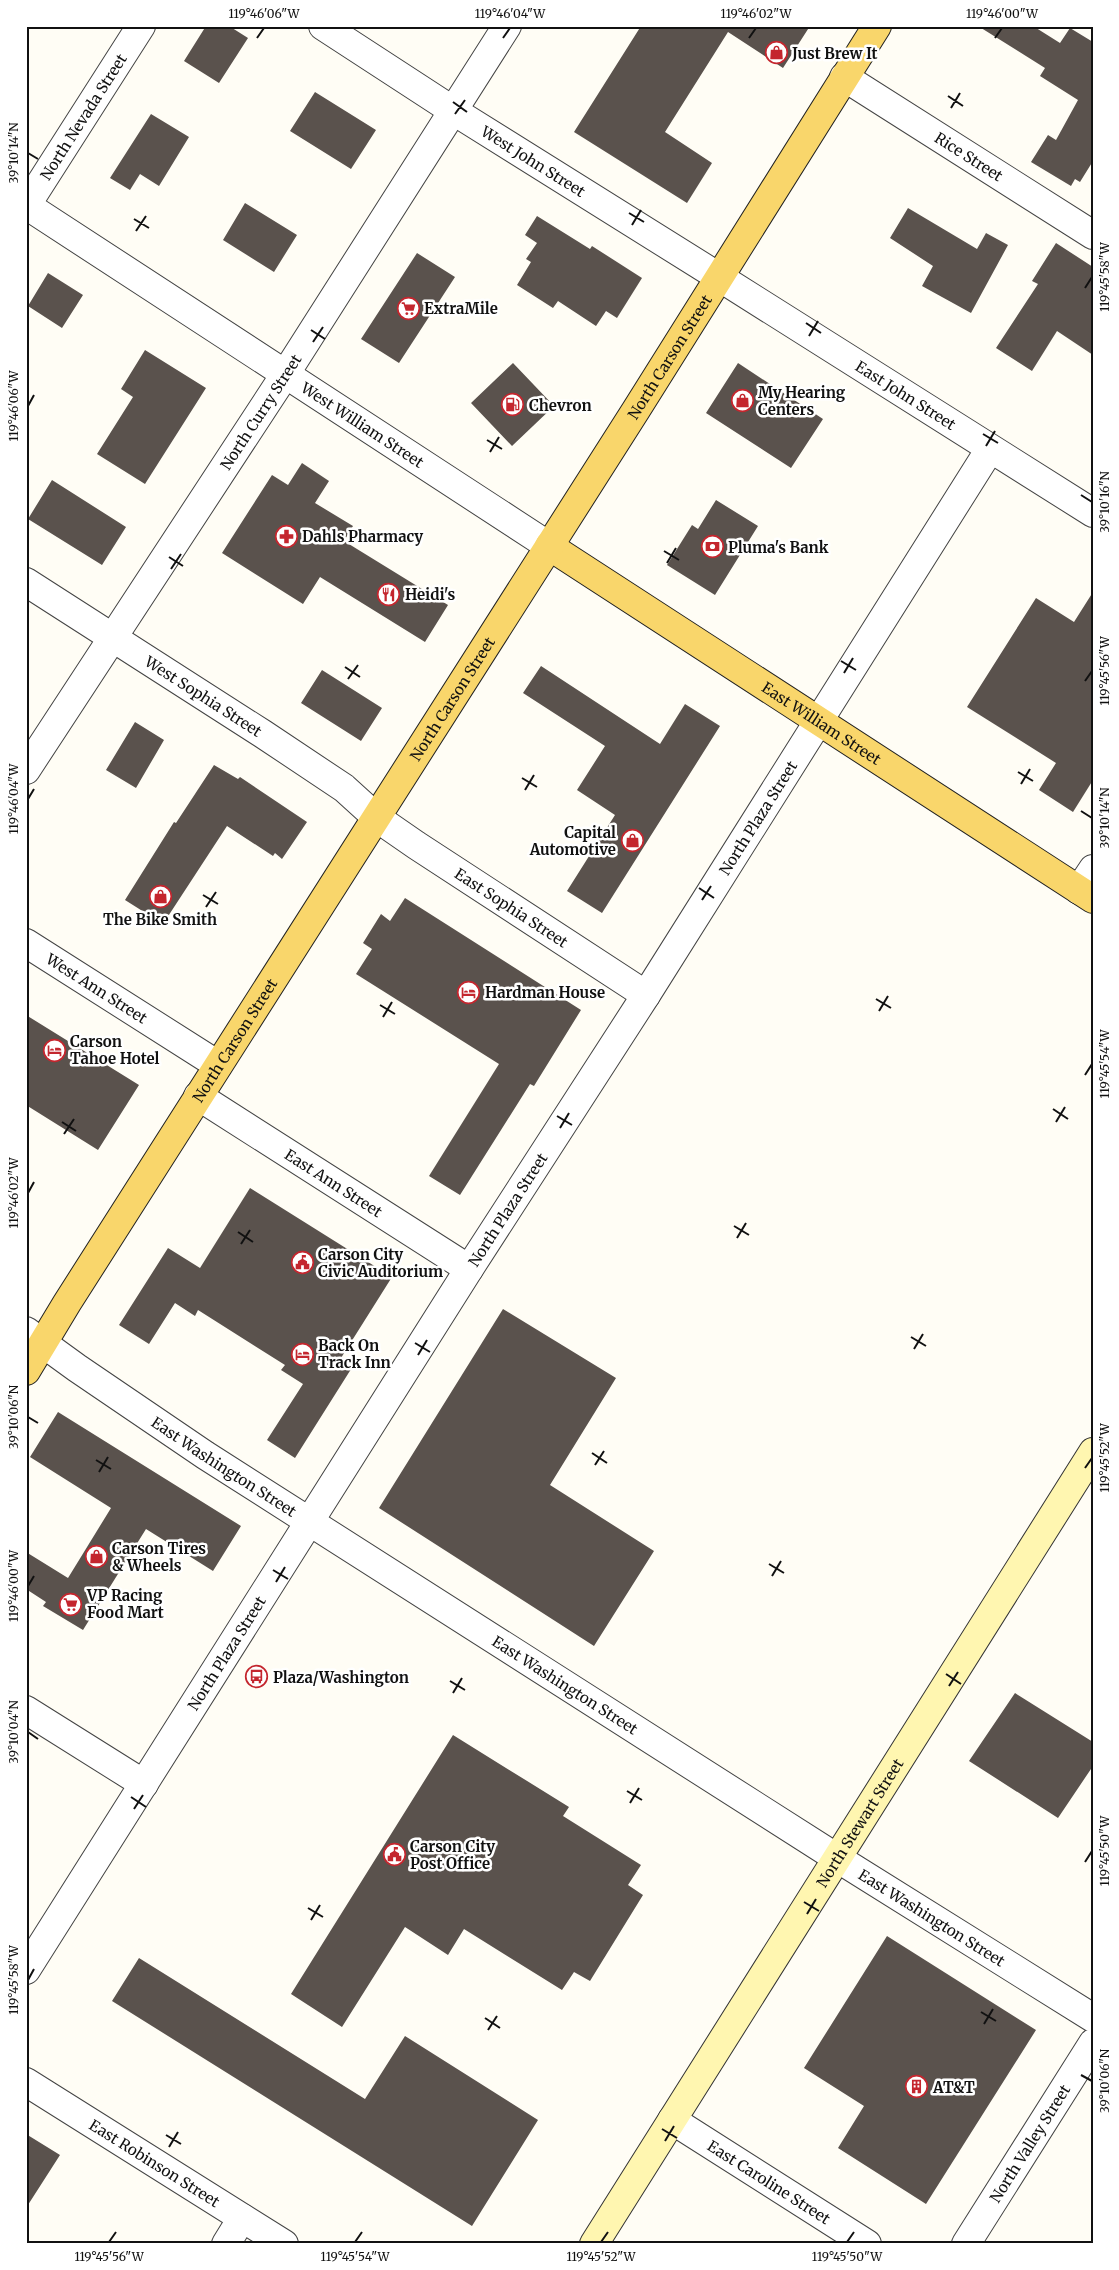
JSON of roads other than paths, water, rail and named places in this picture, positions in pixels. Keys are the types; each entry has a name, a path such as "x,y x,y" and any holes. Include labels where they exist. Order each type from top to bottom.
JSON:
{"main road":[{"name":"North Carson Street","path":"26,1371 35,1337 198,1096 377,818 877,26"},
{"name":"East William Street","path":"549,546 818,721 1088,886"},
{"name":"North Stewart Street","path":"594,2244 1093,1452"}],"street":[{"name":"North Nevada Street","path":"26,205 141,26"},
{"name":"West John Street","path":"324,26 452,110 719,277"},
{"name":"North Curry Street","path":"26,770 286,373 507,26"},
{"name":"Rice Street","path":"844,77 1093,236"},
{"name":"West William Street","path":"26,205 549,546"},
{"name":"East John Street","path":"719,277 1093,514"},
{"name":"North Plaza Street","path":"26,1970 308,1522 646,995 990,449"},
{"name":"West Sophia Street","path":"26,582 344,788 377,818"},
{"name":"East Sophia Street","path":"377,818 646,995"},
{"name":"West Ann Street","path":"26,943 218,1065"},
{"name":"East Ann Street","path":"198,1096 469,1269"},
{"name":"East Washington Street","path":"35,1337 166,1429 308,1522 1093,2018"},
{"path":"26,1710 144,1784"},
{"name":"North Valley Street","path":"966,2244 1093,2043"},
{"name":"East Robinson Street","path":"26,2082 284,2244"},
{"name":"East Caroline Street","path":"672,2120 867,2244"},
{"path":"226,2244 242,2218"}],"place":[{"name":"Just Brew It","path":"776,53"},
{"name":"ExtraMile","path":"408,308"},
{"name":"My Hearing Centers","path":"742,401"},
{"name":"Chevron","path":"513,405"},
{"name":"Dahls Pharmacy","path":"286,536"},
{"name":"Pluma's Bank","path":"712,547"},
{"name":"Heidi's","path":"389,594"},
{"name":"Capital Automotive","path":"632,841"},
{"name":"The Bike Smith","path":"160,896"},
{"name":"Hardman House","path":"469,992"},
{"name":"Carson Tahoe Hotel","path":"54,1050"},
{"name":"Carson City Civic Auditorium","path":"302,1263"},
{"name":"Back On Track Inn","path":"302,1354"},
{"name":"Carson Tires & Wheels","path":"96,1557"},
{"name":"VP Racing Food Mart","path":"71,1604"},
{"name":"Plaza/Washington","path":"257,1677"},
{"name":"Carson City Post Office","path":"394,1855"},
{"name":"AT&T","path":"917,2087"}]}
